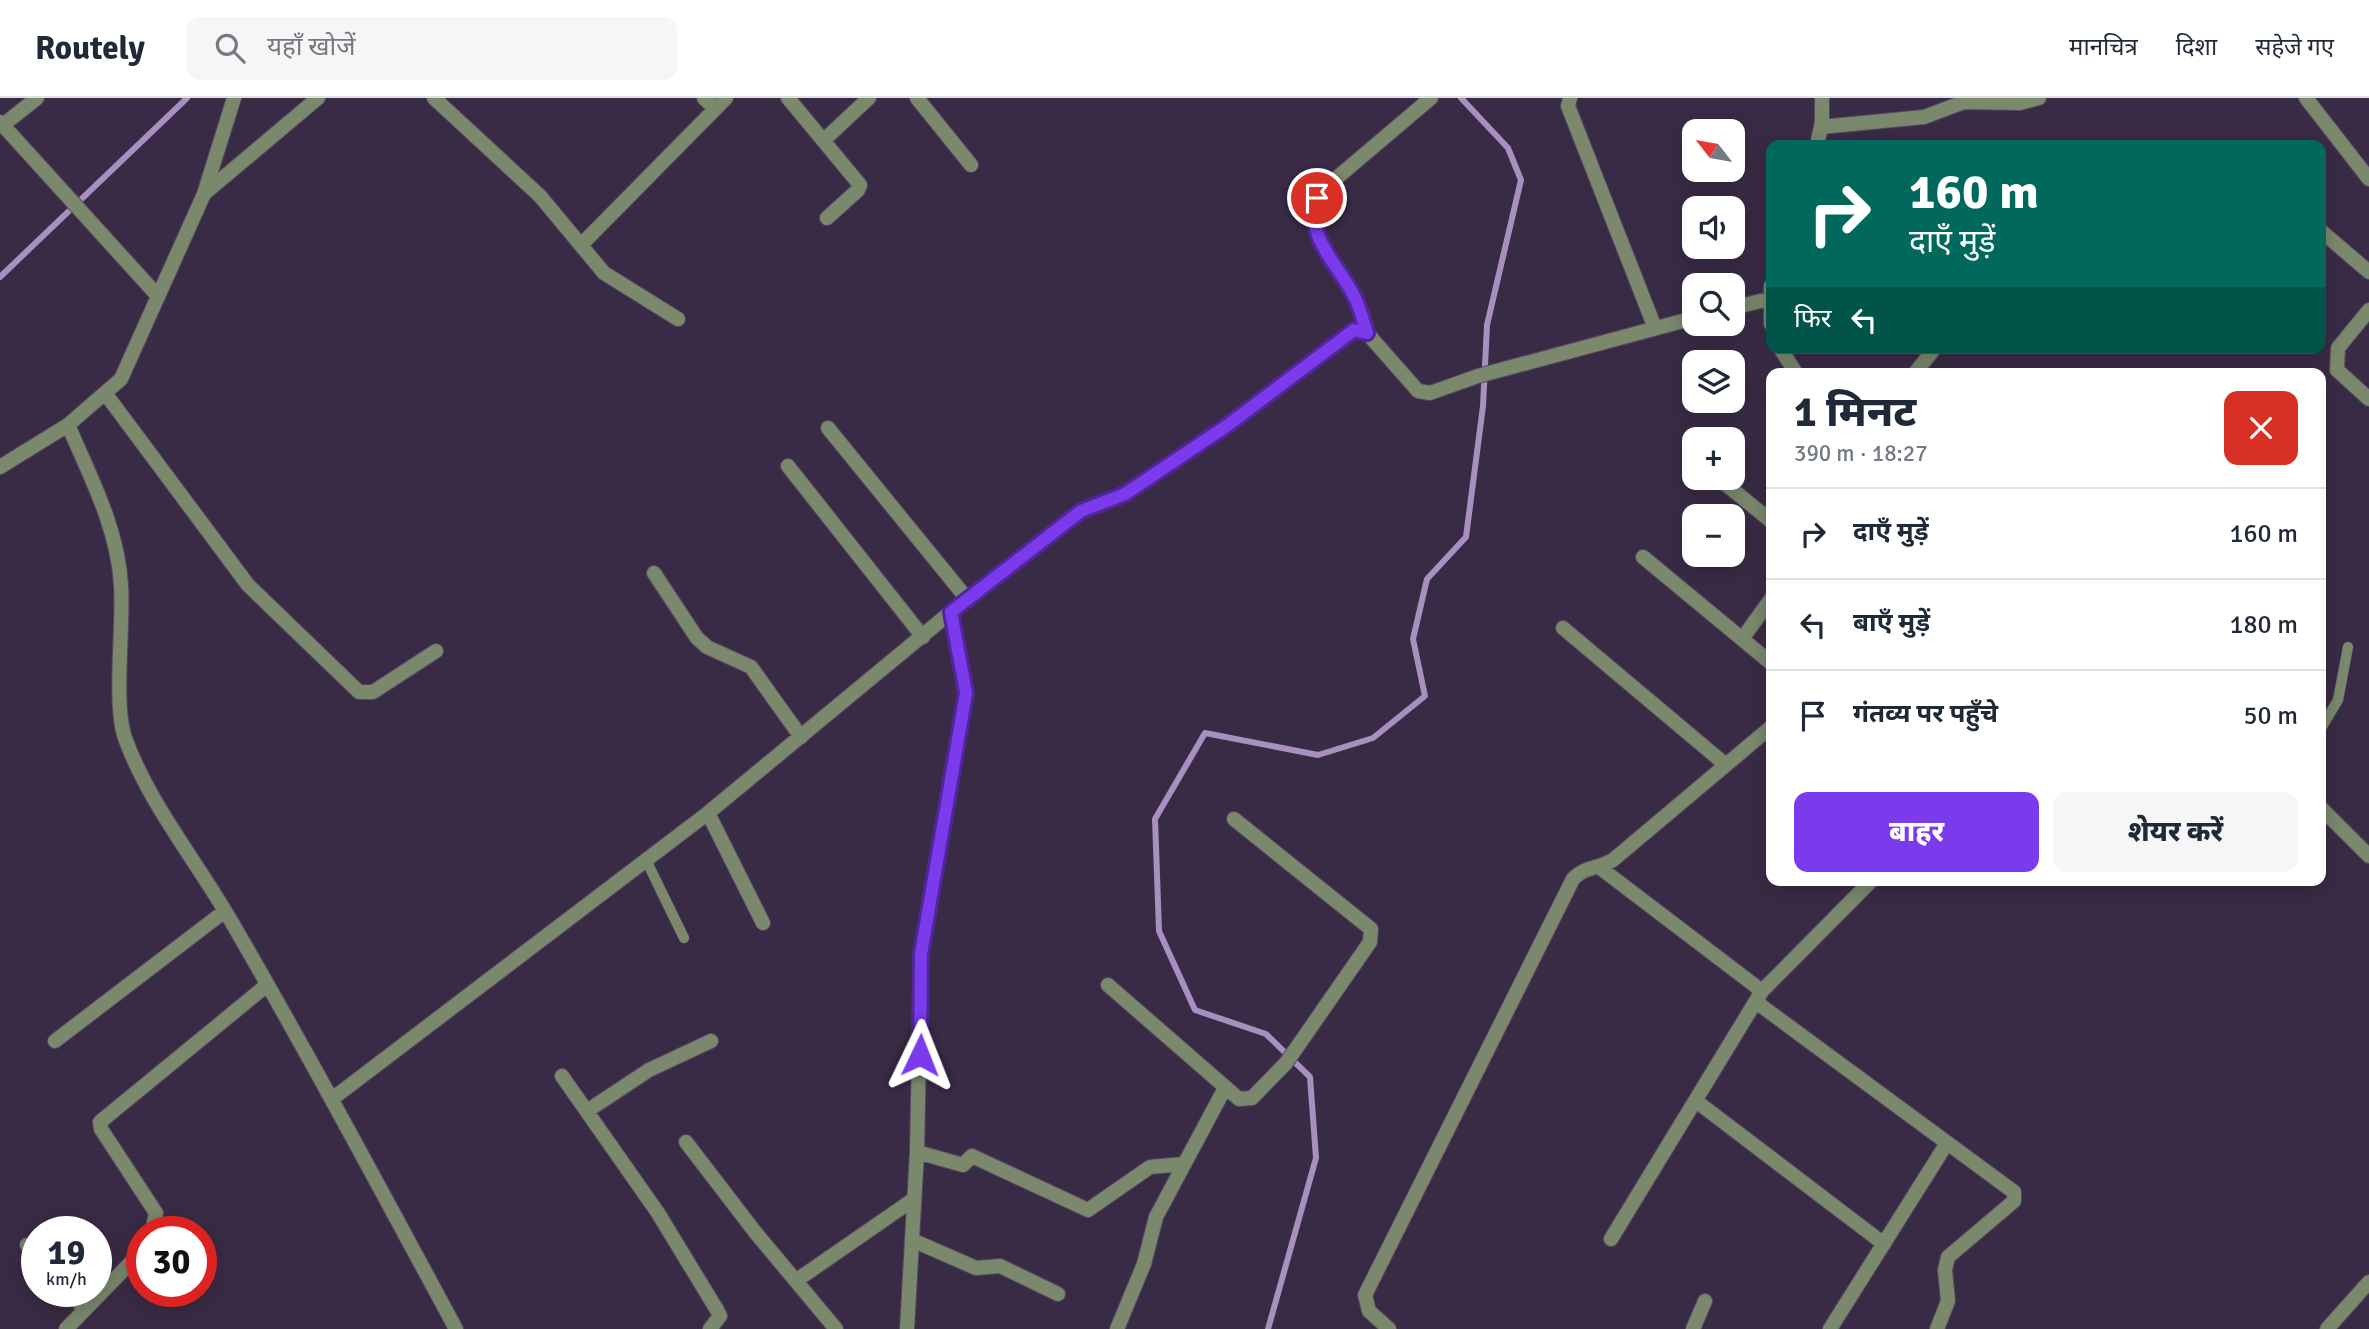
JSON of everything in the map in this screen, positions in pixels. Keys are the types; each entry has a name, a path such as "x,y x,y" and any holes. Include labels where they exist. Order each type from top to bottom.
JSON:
{"street":[{"path":"37,98 2,124 72,205 157,295"},
{"path":"0,467 68,425 121,379 204,194 234,98"},
{"path":"204,194 318,98"},
{"path":"434,98 540,196 613,280 678,319"},
{"path":"704,98 715,109"},
{"path":"580,245 726,98"},
{"path":"788,98 860,185 859,190 827,218"},
{"path":"824,140 869,98"},
{"path":"917,98 971,165"},
{"path":"1431,98 1326,187 1317,198 1312,211 1316,234 1355,298 1367,333 1418,391 1430,393 1478,376 1503,372 1682,321"},
{"path":"1570,98 1568,106 1655,328"},
{"path":"1817,140 1821,127 1822,98"},
{"path":"1821,127 1924,117 1964,102 2020,103 2039,98"},
{"path":"2306,98 2369,179"},
{"path":"2326,235 2369,272"},
{"path":"1745,303 1766,295"},
{"path":"2369,310 2338,348 2337,370 2369,399"},
{"path":"332,1098 708,813 951,612 1081,511 1125,494 1228,425 1354,330 1367,333"},
{"path":"1919,368 1930,354"},
{"path":"104,393 253,591 359,692 373,692 436,651"},
{"path":"68,425 112,530 121,585 124,734 135,763 225,911 332,1098 456,1329"},
{"path":"828,428 968,600"},
{"path":"788,466 923,636"},
{"path":"1733,490 1766,517"},
{"path":"1643,558 1766,659"},
{"path":"654,573 697,638 707,647 751,667 801,737"},
{"path":"1742,639 1766,606"},
{"path":"907,1329 917,1152 921,954 966,693 951,612"},
{"path":"1563,628 1726,765"},
{"path":"1389,1329 1368,1311 1365,1295 1573,879 1587,868 1599,867 1613,860 1766,731"},
{"path":"708,813 763,923"},
{"path":"2326,813 2369,856"},
{"path":"1108,985 1239,1099 1252,1098 1286,1063 1370,942 1371,929 1234,819"},
{"path":"1599,867 1759,997 2016,1196 1948,1257 1945,1264 1948,1301 1937,1329"},
{"path":"1611,1239 1759,997 1866,886"},
{"path":"55,1041 225,911"},
{"path":"155,1216 156,1213 101,1129 100,1122 267,985"},
{"path":"587,1111 649,1070 711,1041"},
{"path":"562,1076 658,1213 717,1310 720,1316 710,1329"},
{"path":"1116,1329 1144,1264 1156,1217 1225,1088"},
{"path":"1696,1101 1884,1244"},
{"path":"686,1142 755,1232 836,1329"},
{"path":"1830,1329 1947,1143"},
{"path":"917,1152 963,1165 972,1156 1088,1210 1150,1167 1184,1164"},
{"path":"797,1280 914,1199"},
{"path":"912,1240 976,1268 1000,1266 1058,1294"},
{"path":"66,1329 126,1268"},
{"path":"2327,1329 2369,1282"},
{"path":"1692,1329 1706,1301"},
{"path":"82,1307 85,1310"}],"lane":[{"path":"2326,720 2338,700 2348,647"},
{"path":"646,860 684,938"}],"waterway":[{"path":"0,277 187,98"},
{"path":"1268,1329 1316,1158 1310,1077 1266,1034 1195,1010 1159,931 1155,819 1205,733 1318,755 1373,738 1425,696 1413,639 1427,579 1466,537 1483,406 1487,325 1521,180 1508,148 1461,98"}],"route":[{"path":"920,1055 921,954 966,693 951,612 1081,511 1125,494 1228,425 1354,330 1360,329 1367,333 1355,298 1316,234 1312,211 1317,198"}]}
